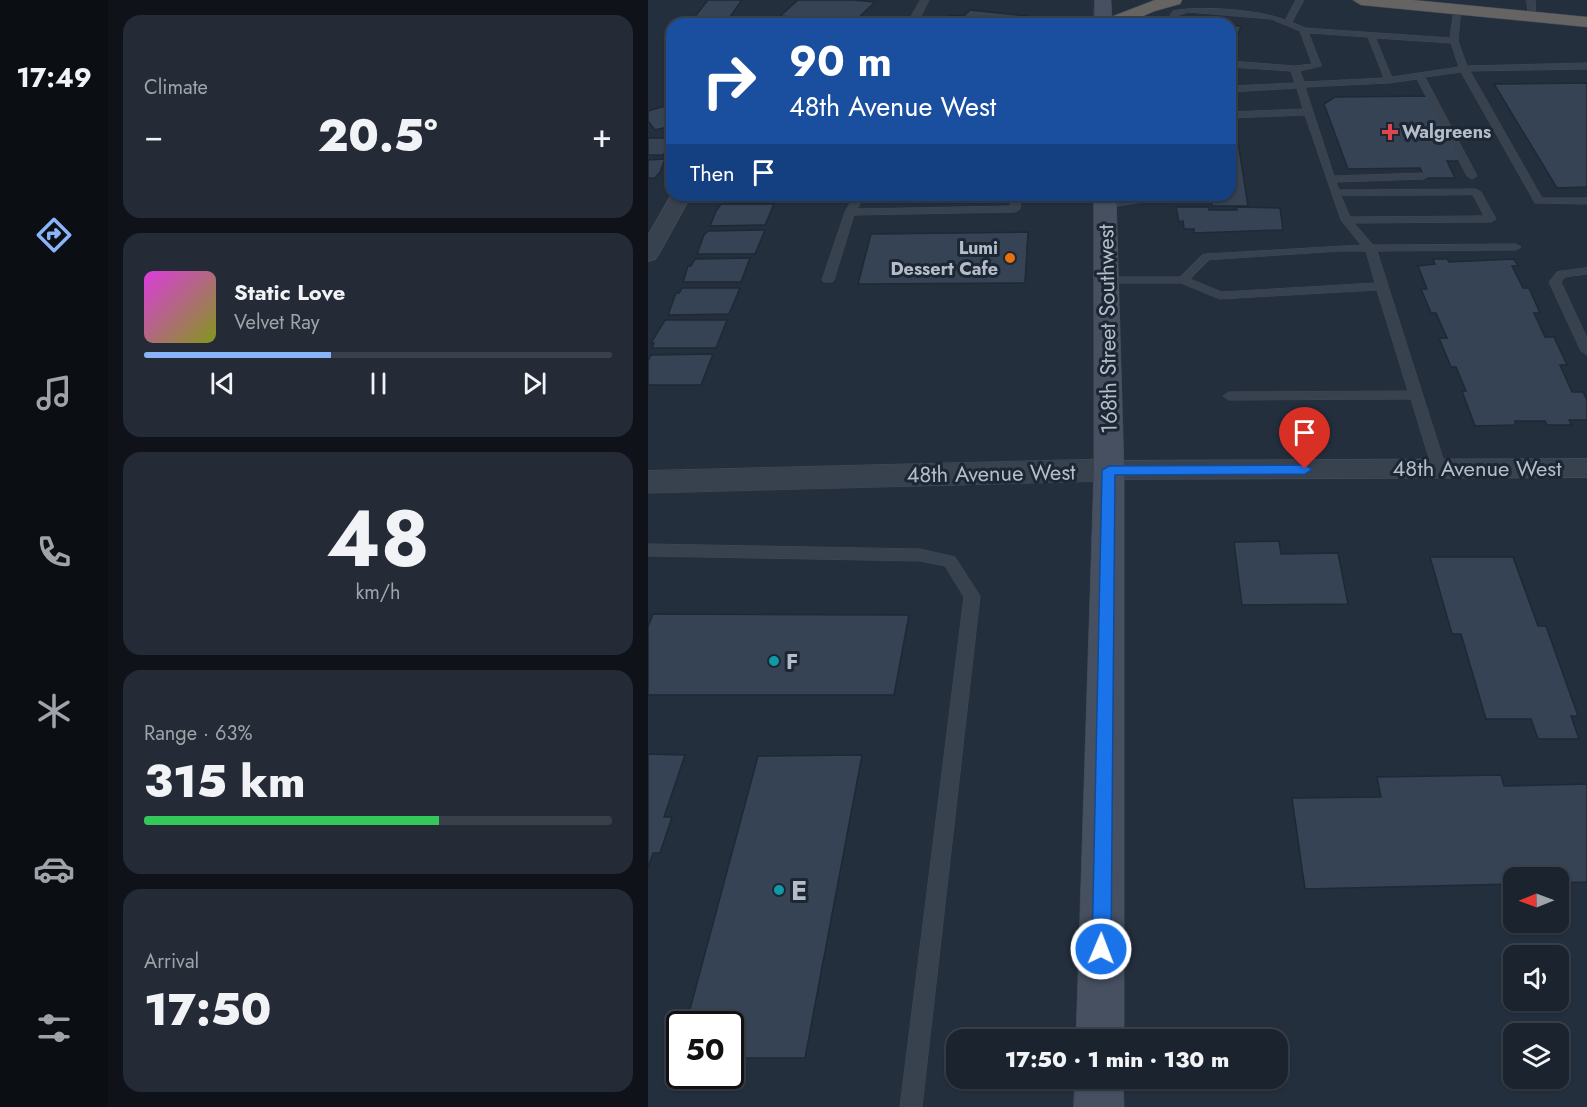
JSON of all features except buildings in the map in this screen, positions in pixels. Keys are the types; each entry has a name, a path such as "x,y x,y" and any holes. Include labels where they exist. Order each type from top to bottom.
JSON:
{"highway":[{"path":"1123,18 1174,0"},
{"path":"1361,0 1458,9 1532,8 1587,22"}],"main road":[{"path":"1102,0 1103,18"},
{"name":"168th Street Southwest","path":"1100,1029 1109,470 1105,201"},
{"path":"1099,1089 1099,1107"}],"street":[{"path":"648,255 678,201"},
{"name":"48th Avenue West","path":"648,482 1109,470 1587,468"}],"lane":[{"path":"914,18 925,0"},
{"path":"1287,24 1300,0"},
{"path":"1458,9 1454,41 1464,69 1539,201 1587,201"},
{"path":"1173,18 1176,13 1188,10 1272,17 1304,30 1454,41"},
{"path":"1236,64 1294,69 1317,66 1304,30"},
{"path":"1371,35 1389,80"},
{"path":"1236,89 1389,80 1464,69 1587,66"},
{"path":"1294,69 1335,194 1346,220 1370,248 1439,468"},
{"path":"1346,220 1491,219 1419,75"},
{"path":"1236,115 1308,112"},
{"path":"1330,179 1424,176"},
{"path":"1335,194 1476,192"},
{"path":"828,280 850,212 856,201"},
{"path":"850,212 1015,209 1016,201"},
{"path":"1183,280 1206,257 1340,248 1516,247"},
{"path":"1587,271 1561,274 1555,282 1587,351"},
{"path":"1106,280 1183,280 1220,296 1382,286"},
{"path":"1229,396 1416,395"},
{"path":"648,550 920,555 950,561 972,596 911,1107"}],"place":[{"name":"Walgreens","path":"1390,132"},
{"name":"Lumi Dessert Cafe","path":"1010,258"},
{"name":"F","path":"774,661"},
{"name":"E","path":"779,890"}],"route":[{"path":"1101,949 1109,470 1305,469"}]}
